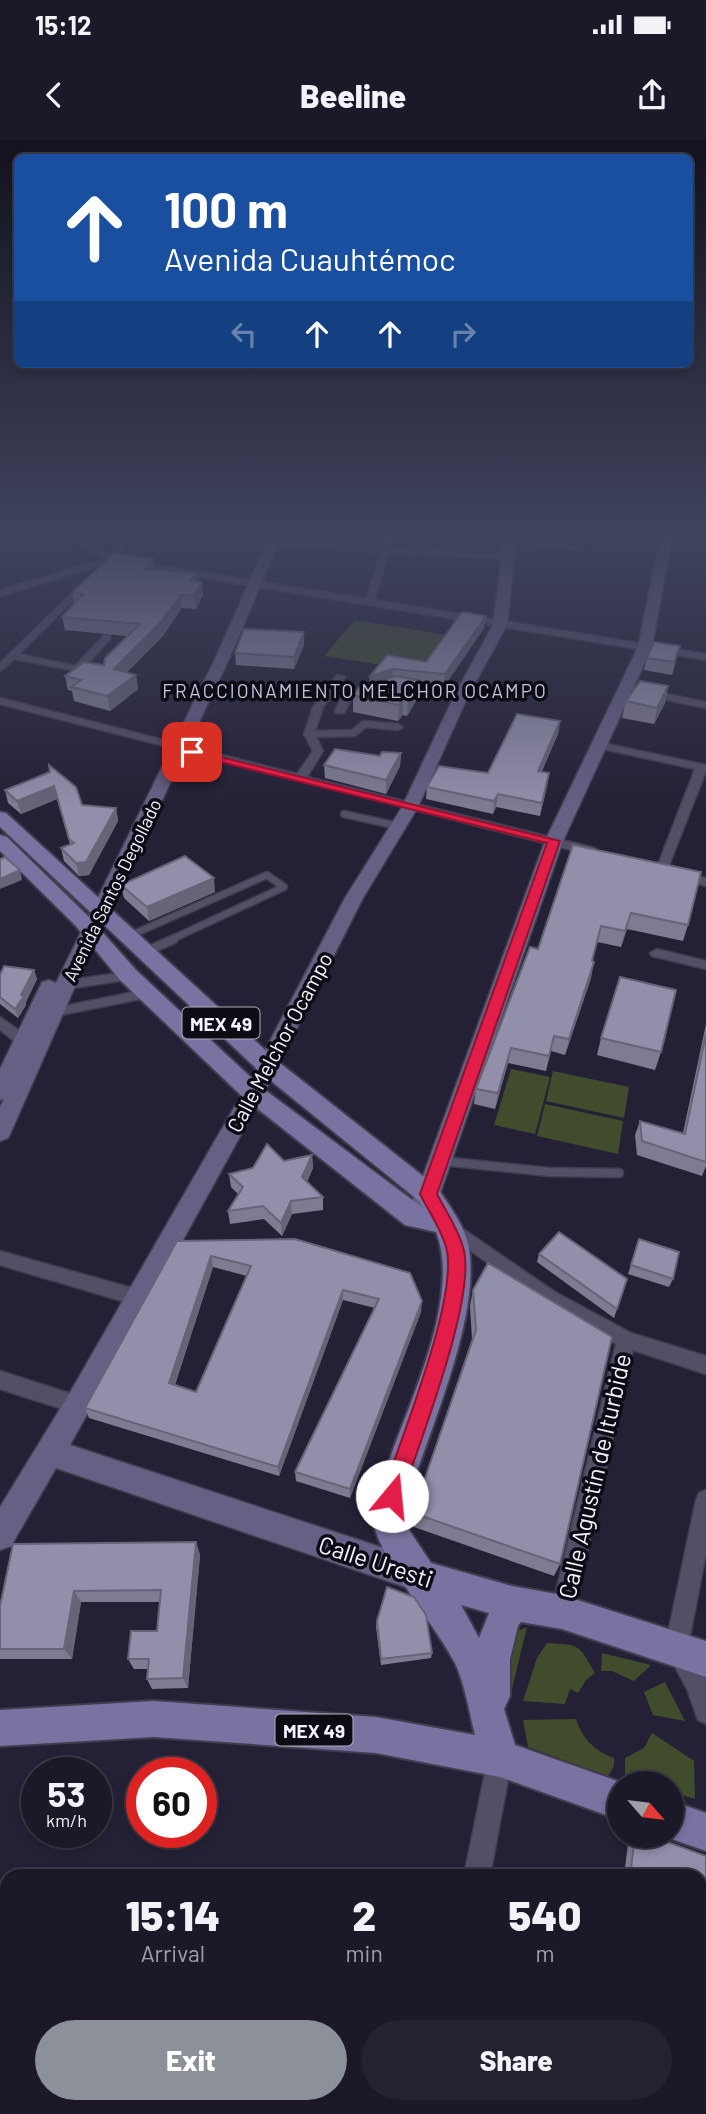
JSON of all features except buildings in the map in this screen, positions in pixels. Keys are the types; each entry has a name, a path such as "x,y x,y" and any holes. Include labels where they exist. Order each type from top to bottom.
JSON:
{"main road":[{"name":"MEX 49","path":"0,817 91,916 128,975 253,1093 414,1217 445,1223"},
{"name":"MEX 49","path":"0,841 91,916 127,937 268,1066 428,1194 445,1223"},
{"path":"310,1138 336,1118"},
{"path":"445,1223 455,1247 457,1275 447,1329 388,1511 394,1537 454,1625 472,1662 509,1761"},
{"name":"Calle Uresti","path":"423,1577 512,1603 562,1612 691,1653"},
{"path":"509,1761 500,1735 490,1677 499,1625 512,1603"},
{"name":"MEX 49","path":"0,1728 154,1719 376,1735 509,1761 607,1796"},
{"path":"684,1824 706,1832"}],"street":[{"path":"0,668 45,625"},
{"name":"Avenida Santos Degollado","path":"0,1132 4,1091 32,1041 232,625"},
{"name":"Calle Melchor Ocampo","path":"0,1535 78,1405 268,1066 354,898 410,807 461,696 500,625"},
{"path":"501,625 706,657"},
{"path":"414,1217 428,1194 554,841 645,647 649,625"},
{"path":"77,669 107,637"},
{"path":"13,656 102,675"},
{"path":"300,779 318,751 309,734 318,707 340,677"},
{"path":"340,711 347,697 356,694 383,694 392,687 461,696"},
{"path":"624,689 706,705"},
{"path":"0,701 609,856"},
{"path":"309,734 355,733 363,724 398,727"},
{"path":"598,745 704,768 662,870"},
{"path":"649,867 706,882"},
{"name":"Avenida Santos Degollado","path":"32,1041 54,1012 91,916"},
{"path":"657,953 706,965"},
{"path":"0,1022 32,1041"},
{"path":"445,1223 548,1297 626,1340 706,1365"},
{"path":"0,1258 139,1298"},
{"name":"Calle Agustín de Iturbide","path":"562,1612 626,1340"},
{"path":"0,1380 78,1405"},
{"name":"Calle Uresti","path":"49,1452 423,1577"},
{"path":"706,1500 691,1653 696,1685 706,1712"},
{"path":"479,1869 509,1761"}],"lane":[{"path":"344,814 398,826"},
{"path":"127,937 267,875 284,887 144,952"},
{"path":"66,985 128,975"},
{"path":"54,1012 148,993"},
{"path":"439,1161 550,1172 620,1173"}],"green space":[{"path":"351,625 386,625 446,635 420,671 324,656"},
{"path":"511,1069 550,1077 535,1134 494,1125"},
{"path":"553,1071 629,1087 624,1118 546,1101"},
{"path":"545,1104 623,1121 618,1154 537,1136"},
{"path":"527,1627 509,1701 501,1675 515,1632"},
{"path":"547,1643 567,1644 578,1648 595,1673 586,1680 578,1693 570,1689 565,1704 523,1701 537,1658"},
{"path":"602,1653 651,1665 634,1681 612,1671 601,1671"},
{"path":"665,1682 685,1721 653,1715 644,1692"},
{"path":"576,1719 590,1743 614,1758 614,1766 611,1771 607,1771 607,1776 528,1747 523,1720"},
{"path":"652,1733 694,1761 695,1799 684,1796 684,1771 625,1771 625,1758 644,1748"}],"district":[{"name":"FRACCIONAMIENTO MELCHOR OCAMPO","path":"355,690"}],"route":[{"path":"192,752 554,841 428,1194 455,1247 457,1275 447,1329 392,1496"}]}
